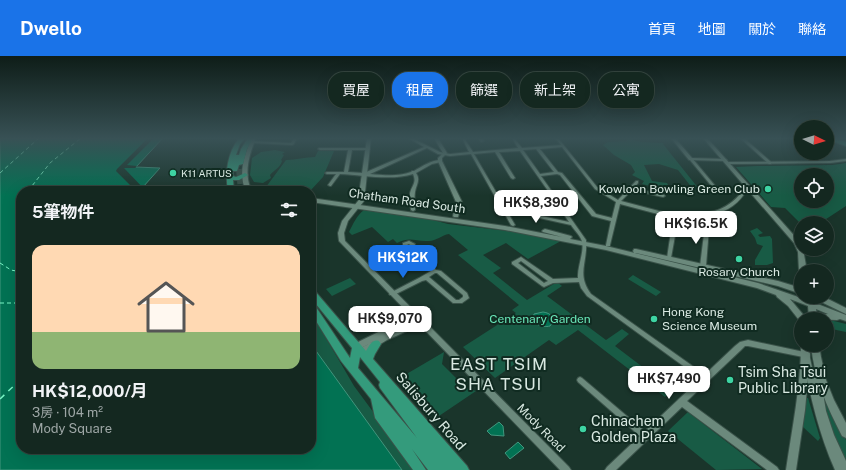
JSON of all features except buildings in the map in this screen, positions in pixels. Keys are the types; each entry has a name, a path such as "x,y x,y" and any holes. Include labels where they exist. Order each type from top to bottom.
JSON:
{"main road":[{"path":"230,186 229,177 232,157"},
{"path":"238,157 237,169 241,157"},
{"path":"247,157 245,177 247,186"},
{"path":"723,157 797,242 801,252 802,264"},
{"path":"229,177 237,179 245,177"},
{"path":"245,177 251,184 255,186"},
{"name":"Chatham Road South","path":"316,197 608,245 703,266 794,294"},
{"name":"Chatham Road South","path":"316,201 412,210 513,224 771,287 778,284 794,289"},
{"path":"513,224 520,231"},
{"path":"771,287 797,312"},
{"name":"Salisbury Road","path":"316,298 368,361 424,445"},
{"name":"Chatham Road South","path":"820,304 846,316"},
{"path":"316,314 344,358 386,410 449,470"},
{"path":"834,316 846,316"},
{"path":"368,361 371,350 376,344"},
{"path":"353,369 359,349"},
{"path":"791,470 806,352"},
{"path":"815,352 818,372 830,402 846,433"},
{"name":"Salisbury Road","path":"376,372 393,388 463,470"},
{"path":"376,396 379,415 420,470"},
{"path":"424,445 436,470"}],"street":[{"path":"346,173 349,157"},
{"name":"Mody Road","path":"367,157 365,175 358,205 350,214 341,230 342,241 392,294 566,470"},
{"path":"365,175 404,157"},
{"path":"442,157 440,161 459,201 456,216"},
{"path":"473,157 513,224"},
{"path":"500,157 513,178"},
{"path":"526,157 584,242 580,272 583,288 589,295 706,379"},
{"path":"545,157 557,173 561,174 594,215 614,220"},
{"path":"572,157 596,188 618,202 676,216 724,230"},
{"path":"764,157 770,163"},
{"path":"691,159 770,163 830,162 846,160"},
{"path":"691,159 715,188"},
{"path":"328,173 407,175 434,161 440,161"},
{"path":"412,172 416,175 417,181 414,185 412,210"},
{"path":"330,185 339,173"},
{"path":"538,175 557,173"},
{"path":"608,245 618,202 637,182"},
{"path":"631,188 663,196"},
{"path":"676,216 691,216 714,212 730,206 744,192 753,192"},
{"path":"552,196 524,199 535,216 572,224"},
{"path":"703,266 708,219 714,212"},
{"path":"698,215 704,215 708,219"},
{"path":"669,258 676,216"},
{"path":"691,216 692,220 696,222"},
{"path":"412,253 434,271 439,272 465,294 465,300 460,302 452,301 427,278 421,279"},
{"path":"552,281 521,259 514,263 544,285 552,281 581,280"},
{"path":"392,294 434,271"},
{"path":"359,349 417,319"},
{"path":"359,349 376,344 417,319"},
{"path":"610,470 745,343 765,345 806,355 822,412 833,443 846,470"},
{"path":"818,372 814,383 817,412 822,430 840,470"},
{"path":"580,380 645,436"},
{"path":"682,402 774,470"}],"green space":[{"path":"283,157 280,165 270,175 271,178 263,183 254,182 250,175 252,158"},
{"path":"331,157 323,177 315,186 267,186 286,160"},
{"path":"618,157 674,157 699,189 693,189 678,170 659,164 644,165 652,181 667,183 668,185 658,188 642,184 644,181 632,175 635,172 631,165"},
{"path":"846,163 846,206 831,216 794,217 785,208 771,207 736,167 833,165"},
{"name":"Centenary Garden","path":"364,210 433,220 448,224 516,232 561,241 528,259 506,243 483,255 501,268 493,273 527,300 557,282 562,286 547,296 606,340 622,329 629,334 615,346 673,390 665,397 578,330 556,345 549,340 495,378 463,347 516,313 512,310 519,305 458,255 468,250 449,234 432,241 406,240 397,243 393,239 388,242 372,227 352,235 349,232 357,217"},
{"path":"757,228 763,233 758,235 760,237 770,236 772,239 773,263 767,265 755,265 755,260 763,246 757,244 750,231"},
{"path":"633,275 661,292 656,296 628,279"},
{"path":"350,278 356,284 332,296 326,289"},
{"path":"316,321 354,386 416,470 402,470 316,351"},
{"path":"834,321 846,324 846,332 834,329"},
{"path":"444,352 442,364 466,388 476,391 436,418 410,387 406,389 398,379"},
{"path":"821,390 846,440 846,464 826,419"},
{"path":"805,398 808,398 820,438 818,441 802,426"},
{"path":"688,412 762,469 716,470 668,431"}],"shaded area":[{"path":"0,157 145,157 136,167 160,168 144,186 16,186 16,454 316,454 316,351 402,470 0,470"},
{"path":"543,312 549,314 552,318 553,322 550,326 541,326 534,320 534,314"},
{"path":"499,422 503,426 504,436 491,435 487,431"},
{"path":"518,442 524,448 510,459 505,453"}],"pier":[{"path":"129,157 135,157 127,165 137,166 135,168 124,168 141,186 131,186 116,171"}],"ferry route":[{"path":"0,173 17,157"},
{"path":"32,186 50,163 57,157"},
{"path":"0,263 11,270 16,271"},
{"path":"0,303 16,303"},
{"path":"0,399 16,384"}],"tunnel":[{"path":"239,169 241,186"}],"place":[{"name":"K11 ARTUS","path":"173,173"},
{"name":"Kowloon Bowling Green Club","path":"768,189"},
{"name":"Rosary Church","path":"739,259"},
{"name":"Hong Kong Science Museum","path":"654,319"},
{"name":"Tsim Sha Tsui Public Library","path":"730,380"},
{"name":"Chinachem Golden Plaza","path":"583,429"}],"district":[{"name":"EAST TSIM SHA TSUI","path":"499,374"}]}
